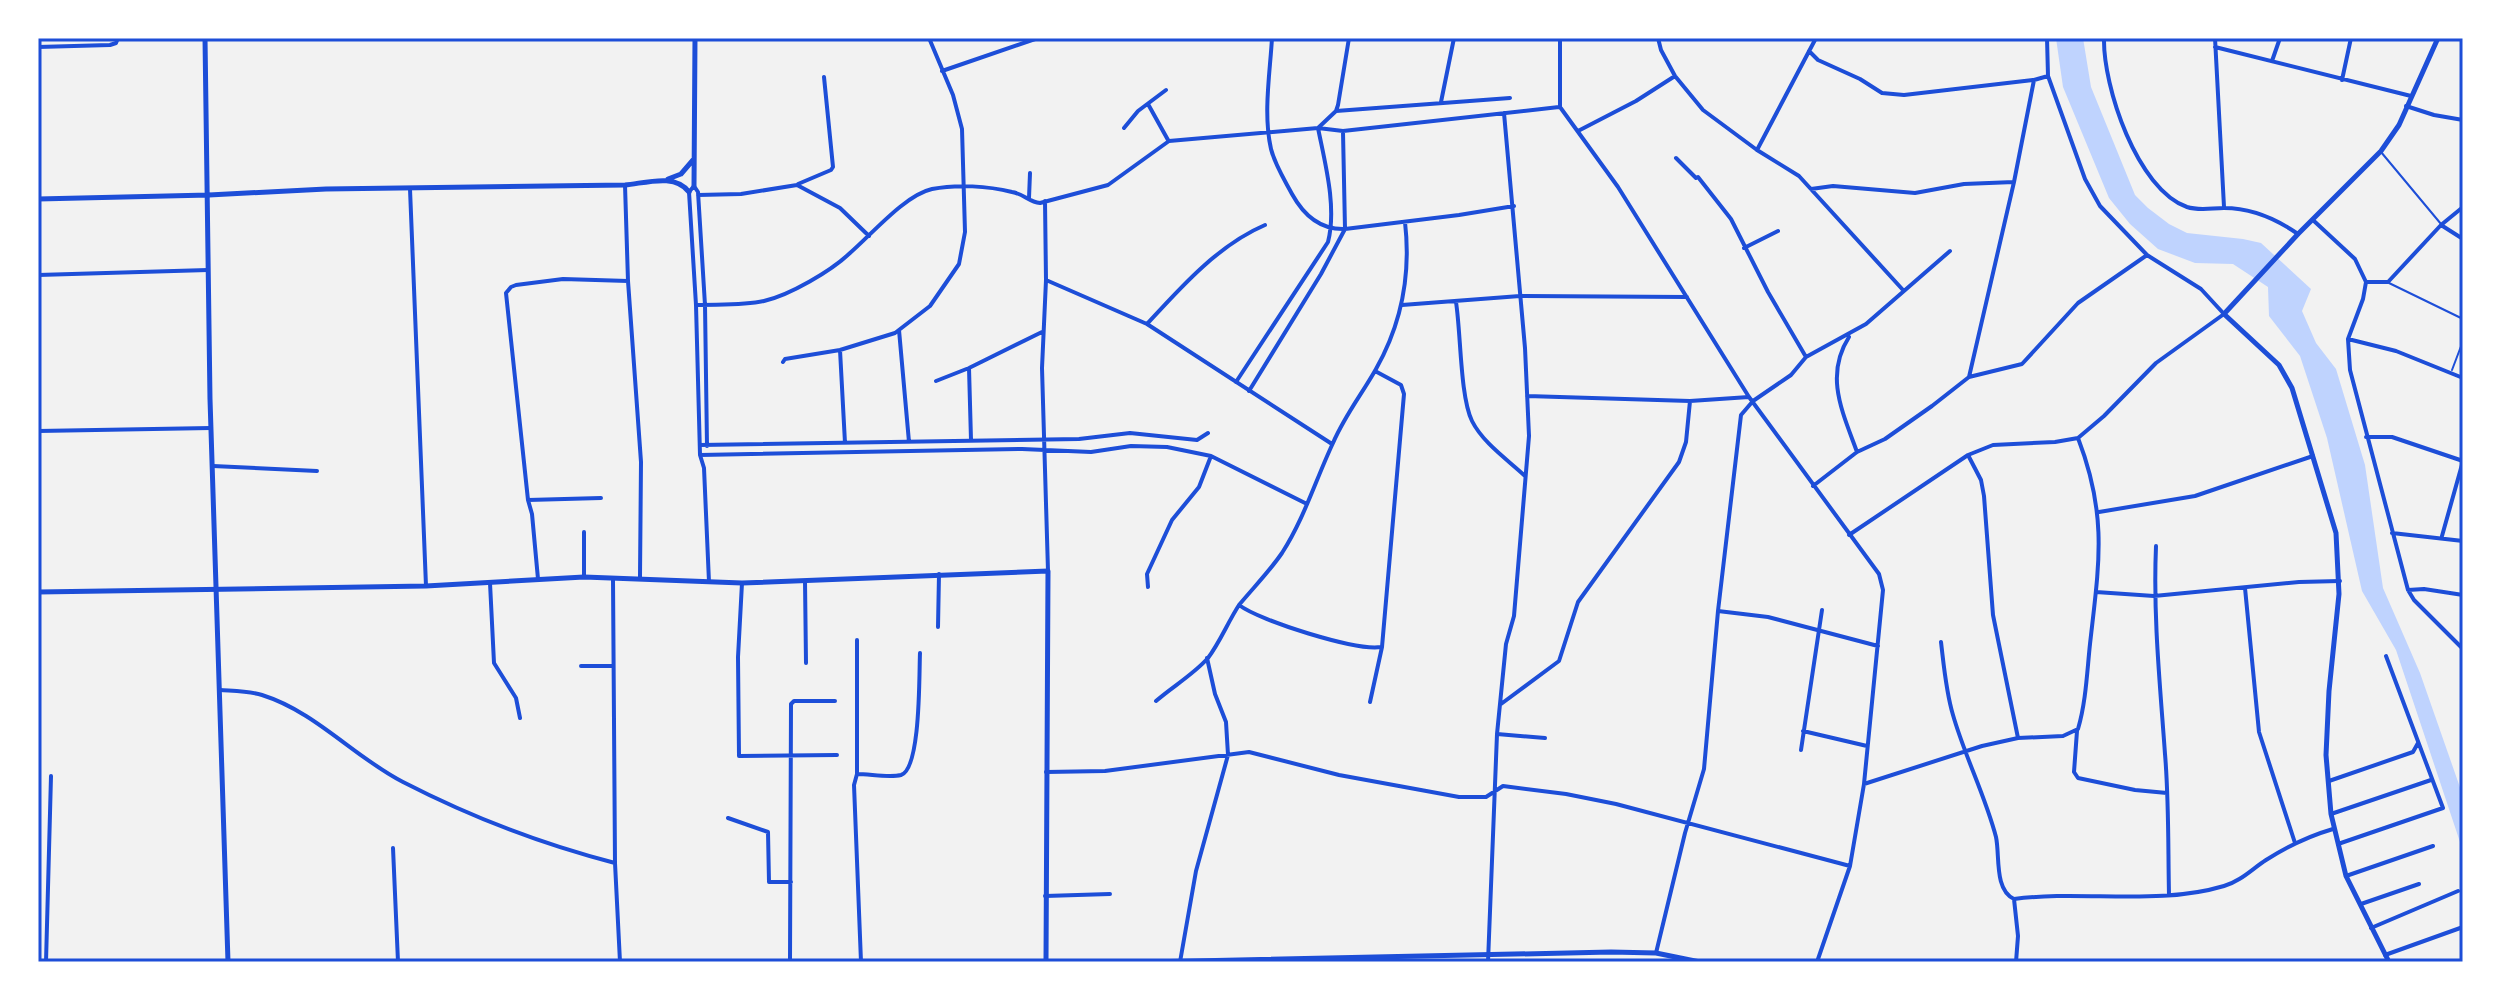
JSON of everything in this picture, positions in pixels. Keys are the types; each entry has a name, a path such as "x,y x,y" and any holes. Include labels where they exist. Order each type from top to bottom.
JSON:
{"street":[{"path":"38,47 110,45 116,43 118,38"},
{"path":"205,38 211,428 228,962"},
{"path":"695,38 692,189 700,455 704,468 709,582"},
{"path":"783,362 785,359 840,350 899,330 930,306 959,264 964,243 962,129 955,102 929,38"},
{"path":"942,71 1037,38"},
{"path":"1272,38 1269,133 1276,161 1300,208 1309,218 1338,229 1514,206"},
{"path":"1318,128 1336,111 1349,38"},
{"path":"1441,102 1454,38"},
{"path":"1560,38 1560,107 1618,187 1751,399 1882,582 1864,784 1850,866 1817,962"},
{"path":"1658,38 1675,76 1703,110 1799,176 1903,291"},
{"path":"1757,150 1816,38"},
{"path":"2047,38 2048,76 2085,179 2100,206 2147,255 2201,289 2279,365 2295,393 2336,533 2340,581 2329,691 2327,781 2333,829 2346,876 2389,962"},
{"path":"2104,38 2112,96 2123,128 2151,176 2165,192 2189,208 2249,210 2265,215 2298,234"},
{"path":"2215,38 2224,208"},
{"path":"2272,61 2280,38"},
{"path":"2342,80 2351,38"},
{"path":"1849,535 1968,455 1993,445 2078,438 2151,367 2224,314 2381,151 2399,125 2438,38"},
{"path":"2215,47 2411,96"},
{"path":"1809,51 1818,60 1882,93 1904,95 2048,76"},
{"path":"1578,131 1636,101 1675,76"},
{"path":"698,195 741,194 797,185 831,170 824,77"},
{"path":"1969,377 2034,80"},
{"path":"1124,128 1130,118 1166,90"},
{"path":"1336,111 1510,98"},
{"path":"1148,104 1169,141"},
{"path":"2406,106 2463,120"},
{"path":"696,305 754,303 773,298 839,262 916,195 931,190 963,187 1014,192 1035,203 1108,185 1169,141 1318,128 1343,131 1560,107"},
{"path":"1487,959 1497,734 1508,630 1514,616 1529,436 1514,206 1504,113"},
{"path":"1242,386 1338,229 1318,128"},
{"path":"1242,386 1321,274 1338,229 1343,131"},
{"path":"1676,158 1698,177 1731,219 1744,248 1806,357"},
{"path":"664,181 681,174 693,160"},
{"path":"1029,201 1030,173"},
{"path":"38,199 326,189 625,185 675,181 698,195 705,305 708,454 704,468"},
{"path":"1811,189 1833,186 1915,193 1964,184 2014,182"},
{"path":"625,185 628,281 641,462 640,577"},
{"path":"797,185 840,208 869,236"},
{"path":"410,189 426,586"},
{"path":"1045,201 1046,280 1042,332 1048,571 1046,962"},
{"path":"2366,282 2388,282 2441,225 2463,207"},
{"path":"2314,221 2355,259 2366,282 2348,339 2351,379 2408,590 2414,600 2463,649"},
{"path":"1156,701 1207,658 1239,605 1282,553 1332,444 1389,343 1402,305 1407,272 1405,222"},
{"path":"1147,324 1174,294 1212,260 1265,225"},
{"path":"2441,225 2463,239"},
{"path":"1744,248 1778,231"},
{"path":"1527,396 1690,401 1751,399 1782,383 1806,357 1850,335 1950,251"},
{"path":"1813,486 1857,452 1885,439 1969,377 2022,364 2078,303 2147,255"},
{"path":"38,275 210,270"},
{"path":"538,579 505,299 511,287 563,279 628,281"},
{"path":"1046,280 1147,324 1332,444"},
{"path":"1402,305 1520,296 1687,297"},
{"path":"1456,302 1465,394 1473,423 1486,440 1525,476"},
{"path":"899,330 909,442"},
{"path":"936,381 1042,332"},
{"path":"1850,335 1841,350 1836,389 1838,403 1857,452"},
{"path":"2348,339 2396,351 2463,378"},
{"path":"840,350 846,444"},
{"path":"969,368 971,440"},
{"path":"1370,702 1382,647 1404,394 1403,387 1375,371"},
{"path":"1656,953 1704,769 1739,420 1751,399"},
{"path":"1500,705 1559,661 1578,602 1679,462 1686,442 1690,401"},
{"path":"38,431 211,428"},
{"path":"700,445 1079,439 1141,433 1197,440 1208,433"},
{"path":"2366,437 2392,437 2463,461 2442,536"},
{"path":"2078,438 2099,512 2096,592 2074,772 2078,778 2135,790 2168,793"},
{"path":"700,455 1091,452 1131,446 1167,447 1211,456 1307,504"},
{"path":"1968,455 1981,480 1984,496 1993,615 2018,738"},
{"path":"2099,512 2195,496 2314,455"},
{"path":"1148,587 1147,574 1172,520 1199,487 1211,456"},
{"path":"213,466 317,471"},
{"path":"528,500 601,498"},
{"path":"584,532 584,577"},
{"path":"2392,533 2442,536 2463,541"},
{"path":"2156,546 2156,661 2168,793 2169,895"},
{"path":"38,592 426,586 613,576 742,583 1048,571"},
{"path":"938,627 939,574"},
{"path":"613,576 615,863 620,962"},
{"path":"805,581 806,663"},
{"path":"2096,592 2154,596 2340,581"},
{"path":"490,583 494,663 516,698 520,718"},
{"path":"742,583 739,756 837,755"},
{"path":"2245,588 2259,732 2295,843"},
{"path":"2408,590 2424,589 2463,595"},
{"path":"1239,605 1264,618 1292,627 1367,647 1382,647"},
{"path":"1801,750 1822,610"},
{"path":"1718,611 1768,617 1878,646"},
{"path":"857,640 857,774 854,785 861,962"},
{"path":"1941,642 1945,683 1953,715 1983,792 1996,840 2002,885 2007,895 2014,899 2169,895 2234,883 2295,843 2333,829"},
{"path":"857,774 901,775 909,770 915,752 920,653"},
{"path":"2338,844 2443,808 2386,656"},
{"path":"1180,962 1196,871 1228,755 1226,722 1215,694 1207,658"},
{"path":"581,666 612,666"},
{"path":"220,690 261,695 280,702 400,781 467,813 566,851 615,863"},
{"path":"790,962 792,702 835,701"},
{"path":"1864,784 1967,751 2018,738 2063,736 2078,729"},
{"path":"1803,731 1868,746"},
{"path":"1497,734 1545,738"},
{"path":"2327,781 2413,752 2418,743"},
{"path":"1046,772 1105,771 1249,752 1339,775 1459,797 1486,797 1503,786 1566,794 1688,822 1850,866"},
{"path":"46,962 51,776"},
{"path":"2331,814 2432,779"},
{"path":"728,818 768,832 769,882 792,882"},
{"path":"2346,876 2433,846"},
{"path":"393,848 398,962"},
{"path":"2359,905 2419,884"},
{"path":"2371,928 2458,891"},
{"path":"1045,896 1110,894"},
{"path":"2014,899 2018,936 2016,962"},
{"path":"2385,955 2463,927"},
{"path":"1148,962 1487,959 1656,953 1700,962"}],"lane":[{"path":"2381,151 2441,225"},
{"path":"2388,282 2463,319"},
{"path":"2451,373 2463,341"}],"water":[{"path":"2056,38 2083,38 2091,87 2135,195 2148,208 2187,233 2261,243 2311,289 2302,311 2316,343 2336,369 2365,465 2383,588 2420,673 2463,796 2463,851 2396,650 2362,591 2327,438 2300,356 2269,316 2268,287 2233,264 2195,263 2158,249 2130,224 2109,198 2063,87"}]}
